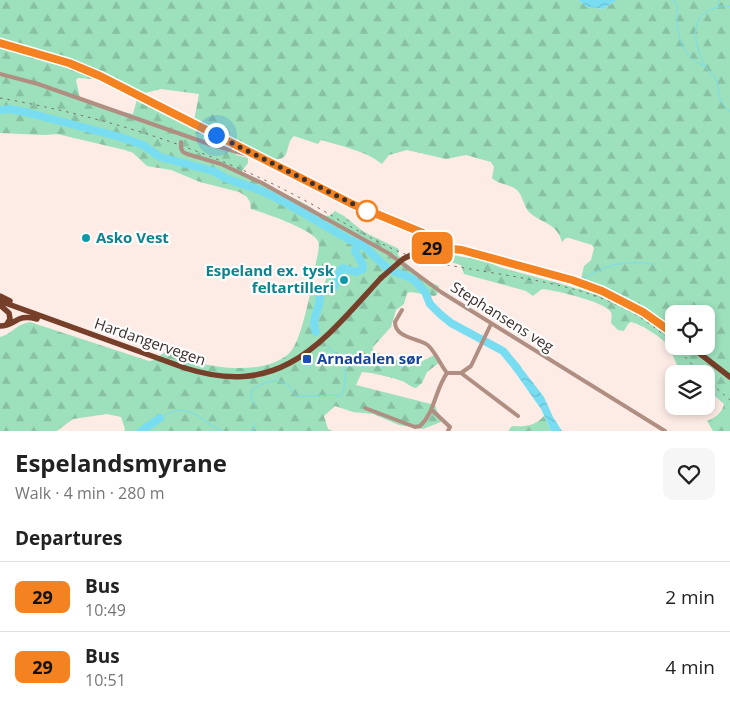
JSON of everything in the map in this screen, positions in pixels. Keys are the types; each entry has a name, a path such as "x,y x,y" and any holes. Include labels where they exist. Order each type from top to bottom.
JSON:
{"main road":[{"path":"0,43 86,70 363,209 423,233 428,237 431,248 462,250 572,280 602,291 643,312 665,328"},
{"name":"Hardangervegen","path":"0,303 203,374 233,377 263,374 290,364 312,350 398,262 422,250 431,248"},
{"path":"0,296 55,319 71,328"},
{"path":"0,303 10,312 10,319 3,326"},
{"path":"3,326 20,317 30,317 71,331 94,336"},
{"path":"702,355 730,377"}],"street":[{"path":"0,74 55,90 181,134 264,160"},
{"name":"Stephansens veg","path":"181,134 181,148 183,152 220,164 262,183 388,252 441,292 665,431"},
{"path":"402,310 395,322 397,330 402,334 427,344 447,373"},
{"path":"461,374 471,366 491,324"},
{"path":"447,373 461,374 518,416"},
{"path":"365,408 415,427 422,425 432,410 441,382 447,373"},
{"path":"432,410 450,427 448,431"}],"green space":[{"path":"0,0 578,0 587,7 603,9 617,0 730,0 730,431 713,431 707,421 718,415 724,404 715,396 715,365 678,365 673,355 715,355 715,305 665,305 665,342 635,323 631,322 628,324 624,331 618,330 611,323 612,316 610,311 589,300 542,289 533,296 526,291 464,274 461,265 436,258 440,253 486,261 499,267 578,289 584,266 591,260 594,248 592,245 569,238 562,242 556,230 528,211 517,190 492,178 494,167 491,162 466,155 446,159 407,150 389,155 382,164 376,159 353,149 321,140 318,144 294,136 286,154 282,158 277,159 264,157 238,146 236,155 248,158 248,163 242,171 256,181 298,200 323,215 329,216 335,211 344,216 364,232 399,249 398,255 406,263 423,277 439,286 437,295 434,296 407,293 404,304 396,310 391,327 373,347 373,351 404,362 419,363 436,354 440,362 427,372 422,383 416,388 393,378 362,372 356,385 435,405 441,422 423,429 399,425 373,414 353,412 335,406 324,416 328,429 333,431 124,431 121,417 107,414 73,419 57,431 0,431 0,337 8,334 20,325 30,322 149,361 155,360 167,350 196,362 210,365 235,368 262,366 274,363 292,350 301,330 311,291 325,282 327,276 315,269 319,244 314,236 287,222 251,209 247,197 239,192 200,182 171,170 147,166 133,153 125,150 57,134 0,133","holes":["96,73 112,78 126,87 145,93 161,89 199,94 194,121 188,124 182,123 137,99 133,114 109,109 80,98 76,80 78,78 91,79"]},
{"path":"544,416 551,431 508,431 512,426 533,424"}],"water":[{"path":"578,0 617,0 603,9 587,7"},
{"path":"513,361 517,362 544,397 562,431 551,431 541,409 512,368"}],"waterway":[{"path":"673,0 677,5 677,24 680,41 689,55 704,66"},
{"path":"718,6 719,0"},
{"path":"730,6 707,11 697,24 696,33 699,53 704,64 716,80 720,99 730,112"},
{"path":"0,110 10,109 29,113 120,137 143,145 160,157 213,171 227,179 260,190 364,246 388,269 413,279 425,292 430,304 440,314 451,323 503,351 517,368"},
{"path":"316,332 314,321 320,292 334,287 341,269 356,272 363,269 363,265 355,251 359,244"},
{"path":"583,280 599,270 616,264 653,264"},
{"path":"255,406 251,398 252,390 261,385 276,381 285,383 297,396 340,396 343,393 346,374 342,360 328,347"},
{"path":"160,418 175,411 185,411 197,415 212,426 223,431"},
{"path":"141,431 160,418"},
{"path":"250,431 254,429 255,423"}],"railway":[{"path":"0,98 105,122 207,155 273,184 374,240 410,256 577,290 628,310 665,337"},
{"path":"683,355 693,365"},
{"path":"715,387 730,400"}],"bus line":[{"name":"29","path":"0,43 69,63 100,76 352,204 426,234 431,248 462,250 572,280 623,301 665,327"}],"place":[{"name":"Asko Vest","path":"86,238"},
{"name":"Espeland ex. tysk feltartilleri","path":"344,280"},
{"name":"Arnadalen sør","path":"307,359"}],"route":[{"path":"216,135 371,213 367,211"}]}
